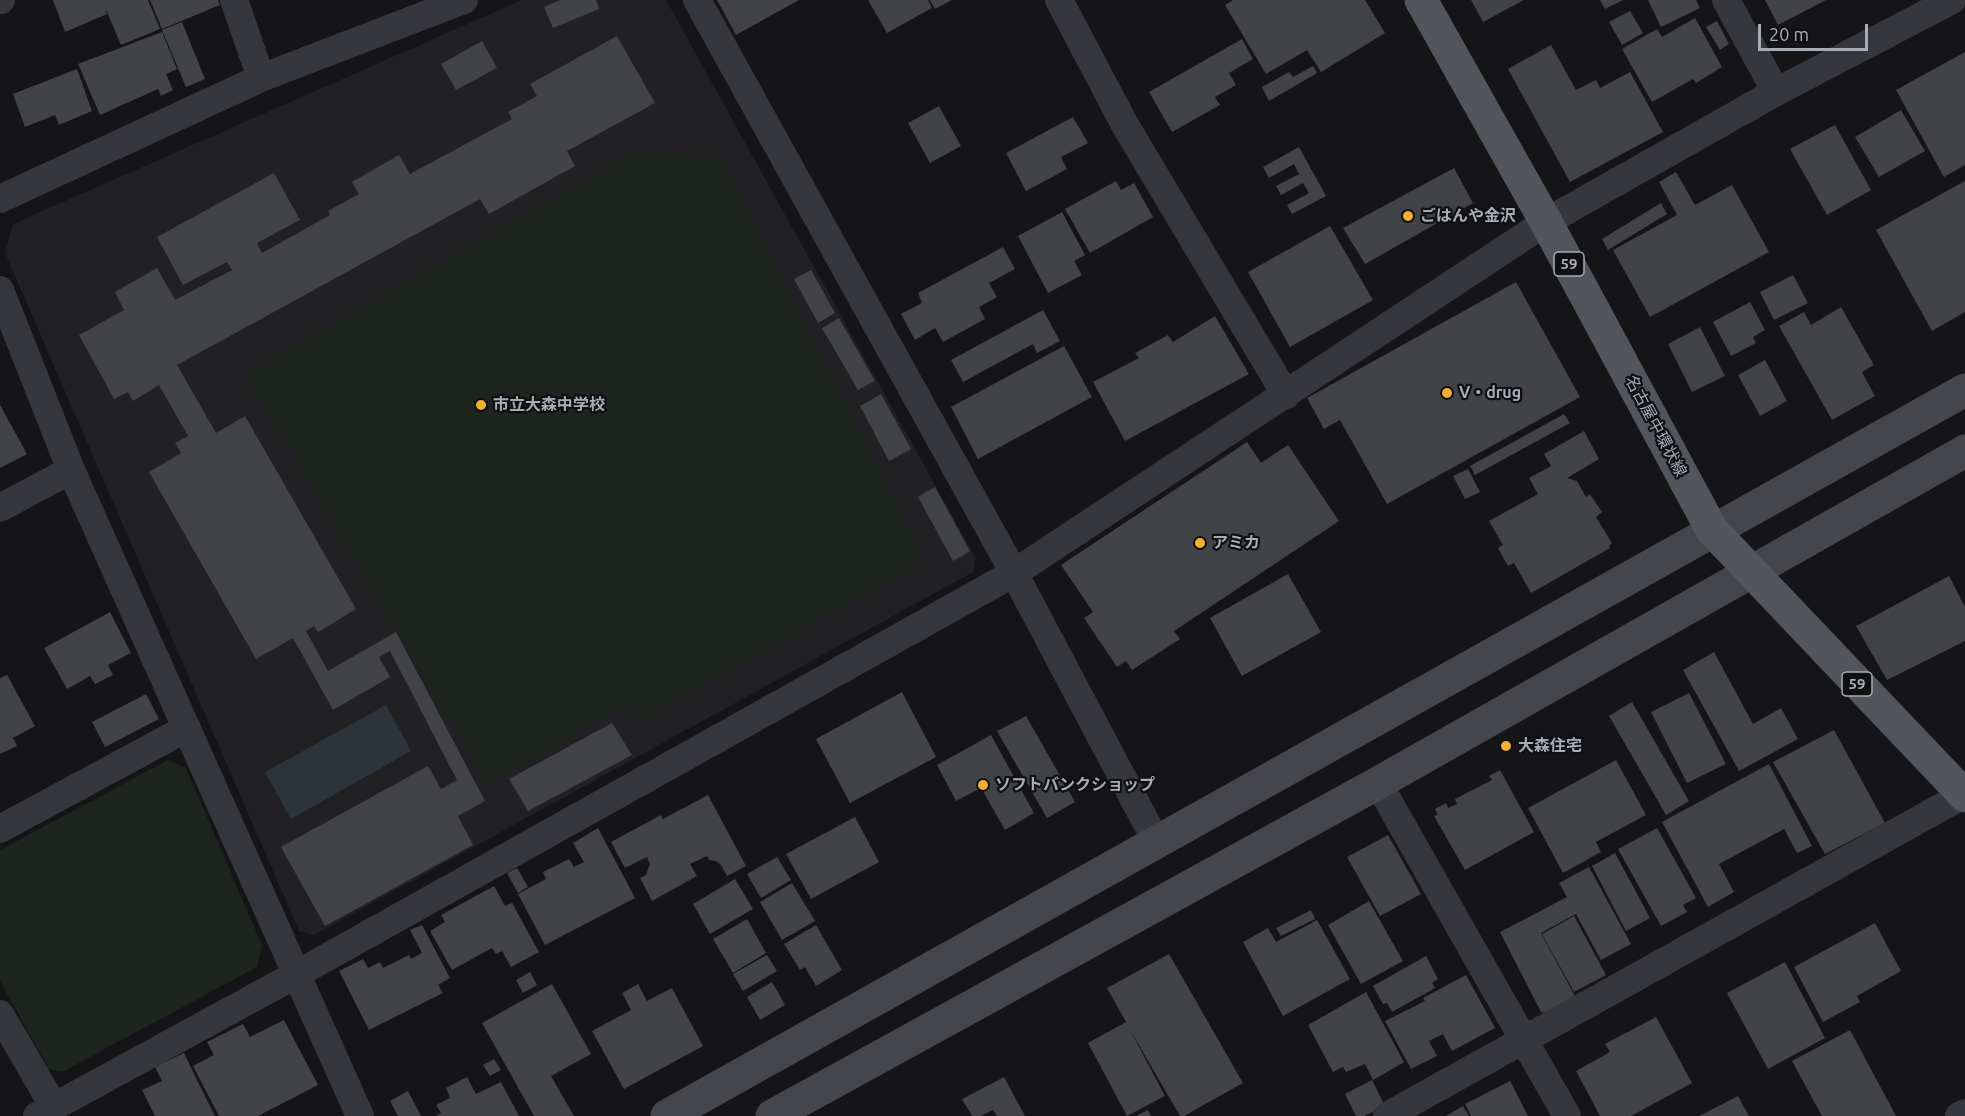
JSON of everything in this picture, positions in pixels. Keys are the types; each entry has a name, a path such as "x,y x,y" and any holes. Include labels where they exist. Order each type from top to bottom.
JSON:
{"main road":[{"name":"名古屋中環状線","path":"1422,0 1546,222 1712,530 1964,795"}],"street":[{"path":"234,0 261,78"},
{"path":"0,199 261,78 464,0"},
{"path":"697,0 1014,573 1156,841"},
{"path":"1059,0 1125,125 1286,395"},
{"path":"1726,0 1776,92"},
{"path":"0,1014 45,1111 297,974 1014,573 1546,222 1776,92 1952,0"},
{"path":"0,290 71,470 360,1116"},
{"path":"667,1116 1965,390"},
{"path":"780,1114 1378,783 1965,451"},
{"path":"0,508 71,470"},
{"path":"0,829 187,728"},
{"path":"1378,783 1567,1116"},
{"path":"1387,1116 1964,795"},
{"path":"1959,1116 1965,1113"}],"shaded area":[{"name":"市立大森中学校","path":"522,0 666,0 975,557 973,572 314,935 299,931 5,253 13,224"},
{"path":"634,152 719,157 926,560 639,721 630,704 487,783 245,374"},
{"path":"386,705 411,751 291,819 265,772"},
{"path":"168,760 186,768 262,945 257,967 62,1072 49,1069 0,981 0,850"}],"building":[{"path":"53,0 148,0 160,29 121,45 105,7 107,14 65,32"},
{"path":"150,0 218,0 220,5 162,29"},
{"path":"560,0 596,0 599,9 553,28 544,7"},
{"path":"717,0 799,0 736,35"},
{"path":"868,0 928,0 932,8 887,33"},
{"path":"930,0 952,0 935,9"},
{"path":"1233,0 1365,0 1385,33 1321,72 1307,50 1266,74 1225,5"},
{"path":"1471,0 1524,0 1483,22"},
{"path":"1600,0 1623,0 1605,9"},
{"path":"1648,0 1696,0 1700,8 1661,27"},
{"path":"1765,0 1826,0 1778,25"},
{"path":"1630,11 1643,33 1622,45 1609,22"},
{"path":"1695,18 1722,67 1696,83 1693,79 1652,102 1622,49 1657,29 1662,37"},
{"path":"1717,21 1729,44 1720,50 1706,27"},
{"path":"182,22 205,79 186,87 162,30"},
{"path":"162,32 177,69 166,74 173,90 161,96 158,89 100,115 78,64"},
{"path":"617,36 655,103 567,151 575,166 489,214 480,199 177,365 216,433 245,416 356,609 318,632 314,626 306,631 328,671 396,632 485,801 458,816 473,845 325,926 281,847 428,766 441,789 457,780 390,651 379,657 390,677 333,710 293,638 256,659 149,472 181,453 175,443 188,436 159,385 133,401 128,392 114,399 79,335 124,310 115,292 157,268 175,300 232,270 227,262 183,285 157,237 274,173 300,220 257,243 262,253 330,215 328,211 359,194 352,182 399,155 410,174 512,119 508,112 537,96 530,84"},
{"path":"1242,39 1253,59 1229,73 1236,85 1215,97 1220,105 1172,132 1149,92"},
{"path":"482,41 497,68 456,90 441,64"},
{"path":"1551,45 1576,90 1596,80 1600,88 1630,72 1663,132 1570,182 1508,69"},
{"path":"1965,52 1965,165 1944,177 1896,90"},
{"path":"1313,66 1317,73 1269,101 1262,87 1289,72 1293,77"},
{"path":"77,69 92,111 59,125 55,115 25,127 13,94"},
{"path":"939,106 961,146 930,163 908,123"},
{"path":"1901,110 1925,151 1879,177 1855,137"},
{"path":"1073,117 1088,143 1061,157 1067,169 1026,191 1006,153"},
{"path":"1835,125 1871,190 1827,215 1790,149"},
{"path":"1299,147 1326,196 1292,214 1287,205 1309,193 1303,183 1281,195 1276,186 1299,174 1294,164 1269,178 1263,167"},
{"name":"ごはんや金沢","path":"1454,168 1473,203 1365,264 1343,228"},
{"path":"1676,172 1695,205 1732,185 1769,252 1650,317 1613,250 1677,215 1659,182"},
{"path":"1116,181 1121,190 1134,183 1153,217 1090,253 1065,209"},
{"path":"1965,181 1965,312 1932,331 1876,230"},
{"path":"1661,203 1667,214 1608,250 1602,239"},
{"path":"1062,212 1085,255 1074,261 1082,275 1048,293 1018,236"},
{"path":"1330,226 1373,300 1290,347 1248,272"},
{"path":"1003,247 1015,269 989,283 997,297 979,307 985,319 943,342 935,328 915,340 901,314 922,303 918,293"},
{"path":"811,270 835,313 818,323 794,279"},
{"path":"1793,275 1808,303 1774,320 1760,292"},
{"name":"V・drug","path":"1516,282 1580,397 1387,504 1340,420 1324,429 1307,398"},
{"path":"1750,302 1765,330 1753,337 1756,343 1731,356 1713,322"},
{"path":"1841,307 1874,365 1862,372 1875,396 1832,420 1779,326 1804,312 1811,325"},
{"path":"1043,310 1060,341 1037,353 1033,344 963,382 951,360"},
{"path":"1215,316 1249,374 1125,441 1093,382 1139,358 1135,353 1168,335 1173,342"},
{"path":"839,318 875,381 858,390 822,328"},
{"path":"1700,327 1725,376 1692,392 1668,344"},
{"path":"1064,346 1092,397 978,459 951,407"},
{"path":"1765,360 1787,401 1760,416 1738,375"},
{"path":"881,394 911,449 889,461 860,406"},
{"path":"0,405 27,454 0,468"},
{"path":"1564,414 1570,423 1475,475 1470,466"},
{"path":"1584,431 1599,459 1567,478 1577,481 1586,497 1590,494 1602,512 1596,517 1612,543 1610,548 1531,593 1514,563 1508,566 1498,548 1503,545 1489,521 1538,494 1529,478 1551,466 1544,454"},
{"name":"アミカ","path":"1247,442 1261,463 1288,445 1339,521 1174,631 1180,639 1132,670 1126,661 1117,667 1084,618 1093,612 1061,565"},
{"path":"1468,469 1480,492 1465,499 1453,476"},
{"path":"935,487 970,551 953,561 918,497"},
{"path":"1288,574 1321,632 1242,676 1210,618"},
{"path":"1949,576 1965,607 1965,641 1887,680 1856,626"},
{"path":"110,612 131,653 108,665 113,675 95,684 90,676 67,689 44,648"},
{"path":"1714,652 1753,724 1781,708 1798,739 1739,771 1683,670"},
{"path":"7,675 35,726 13,738 17,746 0,754 0,678"},
{"path":"902,692 936,757 850,803 816,739"},
{"path":"1689,693 1726,764 1687,783 1651,712"},
{"path":"146,694 159,719 105,747 92,722"},
{"path":"1632,702 1689,801 1666,815 1609,716"},
{"path":"1026,716 1075,802 1047,818 997,731"},
{"path":"612,723 632,755 528,811 509,779"},
{"path":"1834,730 1885,823 1825,854 1773,762"},
{"path":"991,735 1034,813 1005,830 981,788 956,801 937,765"},
{"path":"1616,760 1646,815 1596,842 1601,852 1563,873 1528,808"},
{"path":"1769,764 1812,846 1797,853 1784,829 1719,864 1734,892 1708,907 1662,822"},
{"path":"1500,770 1534,832 1465,870 1434,816 1438,815 1435,809 1446,803 1448,808 1457,804 1455,799 1492,780 1489,776"},
{"path":"708,795 746,866 727,876 721,865 709,860 707,856 690,864 697,876 652,901 640,878 646,875 650,864 647,857 625,868 611,842 661,815 663,819"},
{"path":"855,817 879,862 811,899 786,854"},
{"path":"598,828 635,898 545,945 518,894 546,879 543,872 569,859 574,867 584,862 573,843"},
{"path":"1657,828 1696,898 1683,905 1687,912 1661,926 1618,849"},
{"path":"1388,835 1421,894 1380,916 1347,857"},
{"path":"1615,853 1650,918 1626,931 1592,866"},
{"path":"777,857 791,880 761,898 747,874"},
{"path":"1589,867 1631,944 1601,960 1576,914 1541,933 1577,1000 1550,1014 1541,1012 1500,932 1567,897 1559,883"},
{"path":"517,868 528,887 518,893 507,873"},
{"path":"735,879 753,909 710,934 693,904"},
{"path":"792,883 815,921 782,940 760,902"},
{"path":"494,886 505,906 512,903 539,952 511,967 502,951 496,954 492,948 452,970 430,931 445,922 441,915"},
{"path":"1369,901 1403,961 1361,984 1328,925"},
{"path":"1311,910 1315,919 1281,936 1276,928"},
{"path":"1574,916 1606,975 1574,992 1542,934"},
{"path":"747,919 766,953 733,973 713,939"},
{"path":"1317,920 1350,979 1283,1016 1243,942 1268,928 1276,942"},
{"path":"1875,923 1901,971 1857,996 1860,1002 1823,1022 1794,967"},
{"path":"422,925 450,978 438,985 443,993 369,1030 339,971 363,959 368,968 380,962 383,968 409,955 411,959 422,953 410,930"},
{"path":"816,925 842,970 816,986 805,967 800,970 784,944"},
{"path":"1169,954 1243,1083 1184,1116 1180,1116 1129,1028 1165,1096 1127,1116 1088,1043 1126,1022 1107,988"},
{"path":"767,955 777,971 743,991 733,974"},
{"path":"1426,956 1438,979 1432,983 1435,988 1392,1012 1387,1003 1383,1004 1373,986"},
{"path":"1785,962 1825,1038 1768,1069 1727,993"},
{"path":"530,972 537,985 523,993 516,980"},
{"path":"1466,975 1495,1028 1452,1051 1443,1034 1429,1041 1437,1056 1411,1069 1385,1021 1425,1001 1423,998"},
{"path":"772,982 785,1005 760,1020 747,997"},
{"path":"552,984 591,1054 551,1076 574,1116 534,1116 482,1023"},
{"path":"638,984 647,1001 672,988 703,1046 624,1089 592,1031 631,1010 622,993"},
{"path":"1366,992 1404,1062 1373,1080 1365,1064 1346,1072 1343,1067 1333,1072 1308,1025"},
{"path":"1656,1017 1692,1083 1631,1116 1600,1116 1576,1071 1610,1052 1605,1044"},
{"path":"284,1020 318,1085 258,1116 219,1116 193,1066 214,1055 207,1042 243,1024 250,1037"},
{"path":"1850,1030 1896,1116 1822,1116 1792,1061"},
{"path":"184,1053 215,1116 155,1116 142,1090 162,1081 155,1067"},
{"path":"494,1059 501,1070 490,1076 483,1065"},
{"path":"467,1077 476,1094 501,1082 519,1116 436,1116 441,1113 436,1105 450,1098 446,1088"},
{"path":"1004,1077 1025,1116 997,1116 993,1110 981,1116 972,1116 962,1099"},
{"path":"1372,1080 1385,1106 1364,1116 1356,1116 1345,1094"},
{"path":"1510,1081 1528,1116 1471,1116 1465,1104"},
{"path":"408,1091 421,1116 398,1116 390,1101"},
{"path":"1738,1096 1749,1116 1699,1116"},
{"path":"1463,1106 1469,1116 1446,1116"},
{"path":"1148,1110 1151,1116 1136,1116"}],"place":[{"name":"ごはんや金沢","path":"1408,216"},
{"name":"V・drug","path":"1447,393"},
{"name":"市立大森中学校","path":"481,405"},
{"name":"アミカ","path":"1200,543"},
{"name":"大森住宅","path":"1506,746"},
{"name":"ソフトバンクショップ","path":"983,785"}]}
